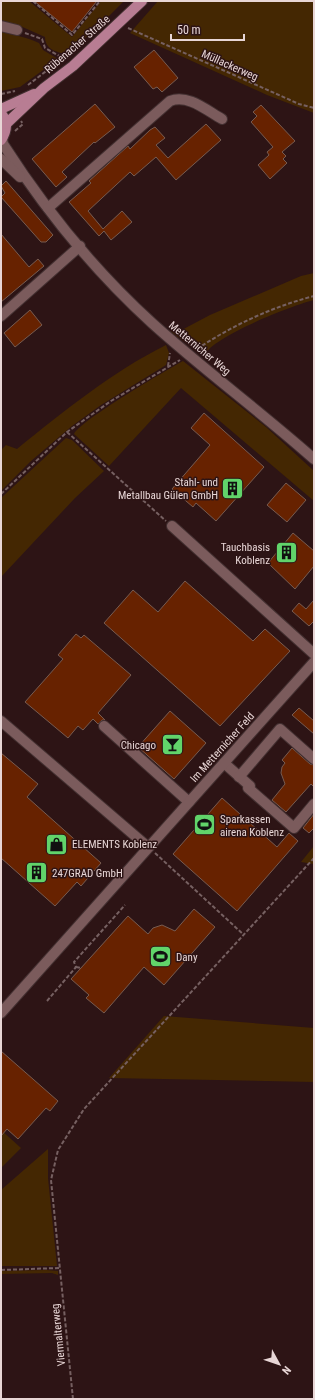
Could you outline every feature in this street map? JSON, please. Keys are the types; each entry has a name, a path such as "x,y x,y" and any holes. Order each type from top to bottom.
{"main road":[{"name":"Rübenacher Straße","path":"6,124 44,88 73,66 142,1"},
{"name":"Rübenacher Straße","path":"1,109 44,88"},
{"path":"1,113 6,124 1,139"}],"street":[{"path":"1,26 17,30"},
{"path":"48,208 170,101 178,98 188,100 222,119"},
{"name":"Metternicher Weg","path":"1,139 30,186 118,291 188,355 273,423 314,459"},
{"name":"Metternicher Weg","path":"1,159 30,186"},
{"path":"1,316 80,246"},
{"path":"172,526 314,654"},
{"name":"Im Metternicher Feld","path":"1,1013 314,662"},
{"path":"1,721 148,847"},
{"path":"104,726 189,802"},
{"path":"239,777 280,729 314,759"},
{"path":"224,763 250,786 248,788 294,828 314,804"}],"path":[{"path":"33,1 72,35 100,1"},
{"name":"Müllackerweg","path":"121,22 132,31 292,100 314,108"},
{"path":"17,30 42,39 45,48 64,58"},
{"path":"22,89 79,47"},
{"path":"1,94 17,91"},
{"path":"1,494 67,432 111,401 188,355 224,331 261,314 314,296"},
{"path":"167,367 170,351 176,344"},
{"path":"67,432 172,526"},
{"path":"148,847 244,935"},
{"name":"Viermalterweg","path":"73,1399 51,1180 58,1150 84,1109 314,858"},
{"path":"76,967 74,962 125,905"},
{"path":"76,967 82,968"},
{"path":"47,1001 76,967"},
{"path":"1,1270 59,1268"}],"shaded area":[{"path":"1,1 29,1 72,37 101,1 124,1 97,28 66,54 55,51 49,47 45,41 45,37 18,25 1,20"},
{"path":"158,1 314,1 314,113 267,95 130,33"},
{"path":"1,32 39,43 43,50 58,59 20,87 1,91"},
{"path":"314,273 314,300 289,308 236,331 210,348 204,356 170,331 176,333 210,315 301,276"},
{"path":"166,345 169,353 166,365 101,405 72,426 31,461 1,491 1,450 6,445 17,449 89,393 127,367"},
{"path":"183,361 266,427 314,471 314,501 181,388 109,466 74,434 91,418 107,407"},
{"path":"66,438 72,440 104,471 75,498 1,577 1,498"},
{"path":"314,846 314,864 301,862"},
{"path":"164,1016 314,1028 314,1082 109,1078"},
{"path":"1,1130 21,1148 1,1168"},
{"path":"48,1149 48,1178 57,1266 1,1266 1,1190"},
{"path":"1,1271 58,1271 58,1275 52,1273 1,1274"}],"building":[{"path":"34,1 97,1 72,32"},
{"path":"154,50 178,78 162,92 157,87 153,89 134,67"},
{"path":"95,104 115,127 95,143 94,142 62,172 67,177 56,187 32,159"},
{"path":"261,105 295,141 282,152 286,156 283,159 287,163 270,179 258,165 269,155 267,152 273,147 251,122 257,116 253,112"},
{"path":"206,124 221,140 176,180 156,157 134,176 130,172 88,211 103,229 122,211 132,222 111,240 104,231 99,236 69,202 91,183 89,181 128,146 130,149 155,127 165,138 156,145 168,158"},
{"path":"6,181 53,235 46,242 41,242 1,197 5,193 1,186"},
{"path":"1,234 29,267 38,259 44,266 1,302"},
{"path":"30,310 42,325 15,347 4,333"},
{"path":"204,413 264,467 216,521 196,503 193,507 172,489 210,445 191,428"},
{"path":"286,483 306,500 287,522 267,505"},
{"path":"293,533 314,551 314,566 295,589 268,563"},
{"path":"185,581 253,641 265,629 290,651 220,726 104,623 133,590 158,612"},
{"path":"314,600 314,621 309,626 292,611 299,603 306,609"},
{"path":"76,634 81,638 84,635 131,675 98,713 105,720 102,720 98,724 93,719 83,730 78,726 68,738 25,702 63,659 58,655"},
{"path":"299,708 314,721 314,734 292,715"},
{"name":"Chicago","path":"170,711 206,743 174,779 138,747"},
{"path":"292,748 310,764 314,765 314,787 311,784 286,812 272,800 285,784 281,773 282,767 285,763 282,760"},
{"path":"1,753 38,784 27,797 101,863 81,886 77,882 55,906 1,858"},
{"path":"222,798 277,847 289,833 298,841 237,911 173,854"},
{"path":"314,814 314,828 309,833 303,828"},
{"path":"194,909 215,927 164,985 144,967 104,1013 86,998 89,995 71,979 128,916 148,934 153,928 162,925 175,931"},
{"path":"1,1051 58,1101 50,1111 46,1108 18,1139 7,1129 1,1136"}],"place":[{"name":"Stahl- und Metallbau Gülen GmbH","path":"233,488"},
{"name":"Tauchbasis Koblenz","path":"286,553"},
{"name":"Chicago","path":"172,745"},
{"name":"Sparkassen airena Koblenz","path":"205,825"},
{"name":"ELEMENTS Koblenz","path":"57,844"},
{"name":"247GRAD GmbH","path":"36,873"},
{"name":"Dany","path":"160,957"}]}
